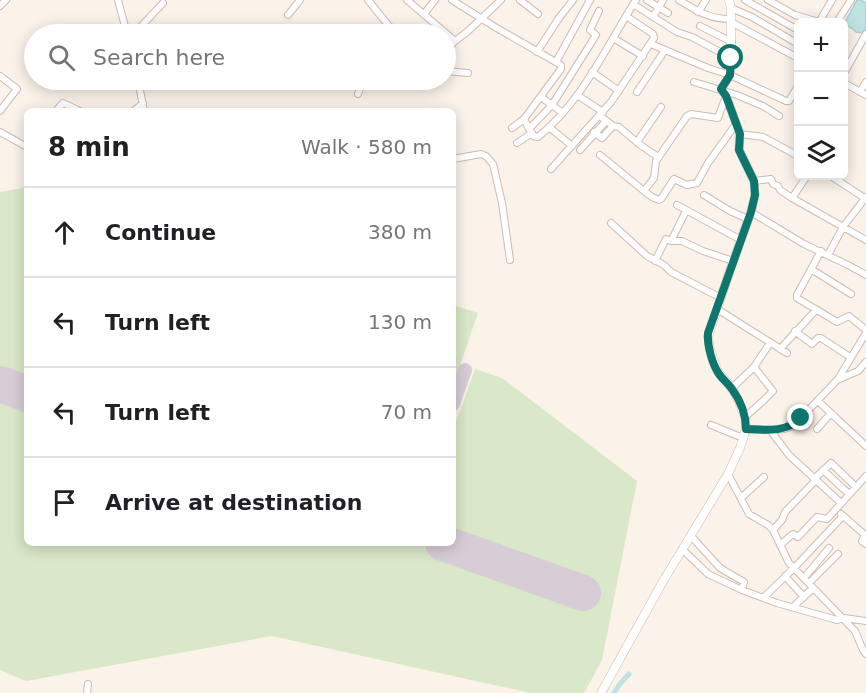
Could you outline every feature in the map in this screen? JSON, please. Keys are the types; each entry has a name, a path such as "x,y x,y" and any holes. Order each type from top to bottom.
{"street":[{"path":"0,6 6,0"},
{"path":"118,0 124,24"},
{"path":"288,15 300,0"},
{"path":"368,0 387,24"},
{"path":"407,0 435,24"},
{"path":"424,14 435,0"},
{"path":"452,0 562,67 524,119 512,128"},
{"path":"456,40 501,0"},
{"path":"520,0 538,14"},
{"path":"537,51 573,0"},
{"path":"556,62 590,0"},
{"path":"647,0 668,13"},
{"path":"652,17 663,0"},
{"path":"698,12 706,0"},
{"path":"745,0 794,28"},
{"path":"769,0 795,15 805,18"},
{"path":"821,18 832,0"},
{"path":"840,18 851,0"},
{"path":"677,1 698,12 731,21 794,56"},
{"path":"524,119 534,137 538,137 563,113 592,72 635,2 652,17 677,32 692,37 731,58"},
{"path":"143,24 163,3"},
{"path":"645,191 654,177 658,157 687,116 691,114 718,118 730,75 732,42 730,4"},
{"path":"730,4 794,42"},
{"path":"590,30 599,11"},
{"path":"551,169 601,114 654,38 653,34 626,16"},
{"path":"517,143 552,105 595,37 595,33 578,23"},
{"path":"700,26 732,42"},
{"path":"844,72 866,34"},
{"path":"613,38 643,56"},
{"path":"651,44 730,75 786,101 789,101 794,93"},
{"path":"637,92 665,50"},
{"path":"456,72 468,73"},
{"path":"592,72 619,91"},
{"path":"0,76 17,89 0,111"},
{"path":"694,82 747,99 779,116"},
{"path":"848,86 863,93 866,82"},
{"path":"140,90 144,108"},
{"path":"358,94 359,90"},
{"path":"600,693 682,549 728,474 746,428 745,417 732,388 718,372 708,337 755,195 754,181 739,150 740,134 724,92"},
{"path":"577,95 601,114 606,121 619,127 658,157"},
{"path":"541,97 563,113"},
{"path":"59,108 63,103 74,108"},
{"path":"138,108 143,104"},
{"path":"637,142 661,107"},
{"path":"580,150 606,121"},
{"path":"600,156 659,200 674,179 687,185 697,183 708,163 736,124"},
{"path":"589,128 602,138 613,126"},
{"path":"549,127 572,146"},
{"path":"0,132 24,145"},
{"path":"740,134 763,137 794,154"},
{"path":"456,158 481,154 493,164 502,203 510,260"},
{"path":"754,181 771,179 773,184 792,198 866,240"},
{"path":"792,198 804,180"},
{"path":"829,255 843,227 865,198 839,180"},
{"path":"704,195 730,210 750,215 866,275"},
{"path":"677,205 741,240"},
{"path":"671,242 686,211"},
{"path":"611,223 647,256 664,265 671,272 721,298"},
{"path":"656,261 666,239 671,242 682,241 733,261"},
{"path":"746,428 770,430 791,427 798,422 837,380 866,332 849,316 837,322 796,296 821,251"},
{"path":"812,269 852,294"},
{"path":"717,309 787,353"},
{"path":"780,349 816,310"},
{"path":"795,331 812,344 821,338 850,357"},
{"path":"732,388 754,368 770,343"},
{"path":"837,380 858,371 866,362"},
{"path":"745,417 773,391 754,368"},
{"path":"818,401 866,446"},
{"path":"818,429 831,413"},
{"path":"711,425 743,438"},
{"path":"770,430 789,455 842,503"},
{"path":"772,530 780,522 785,512 831,463 856,487"},
{"path":"823,470 849,494"},
{"path":"728,474 751,516 764,522 772,530 787,560 855,631 862,650 866,654"},
{"path":"741,498 764,477"},
{"path":"780,545 793,534 798,537 817,517 827,519 865,477"},
{"path":"836,509 865,535 862,541 866,544"},
{"path":"763,598 843,516"},
{"path":"691,536 720,568 744,582 742,590"},
{"path":"804,578 829,548"},
{"path":"682,549 708,574 742,590 837,620 844,618 866,621"},
{"path":"793,607 804,597 811,585 838,554"},
{"path":"785,576 804,597"},
{"path":"87,693 88,684"}],"green space":[{"path":"24,188 24,380 0,372 0,192"},
{"path":"456,306 478,313 456,376"},
{"path":"475,369 502,378 637,481 602,660 584,693 531,693 272,636 26,681 0,670 0,396 24,404 24,546 426,546 581,600 588,579 456,533 456,422"}],"water":[{"path":"857,0 866,3 866,27 862,33 848,26 847,18"}],"waterway":[{"path":"614,693 629,674"}],"taxiway":[{"path":"456,396 465,370"}],"runway":[{"path":"0,384 24,393"},
{"path":"451,546 583,593"}],"route":[{"path":"731,58 730,75 721,89 726,96 740,134 739,150 754,181 755,195 708,333 710,349 720,376 732,388 739,402 745,417 746,429 785,429 801,418"}]}
